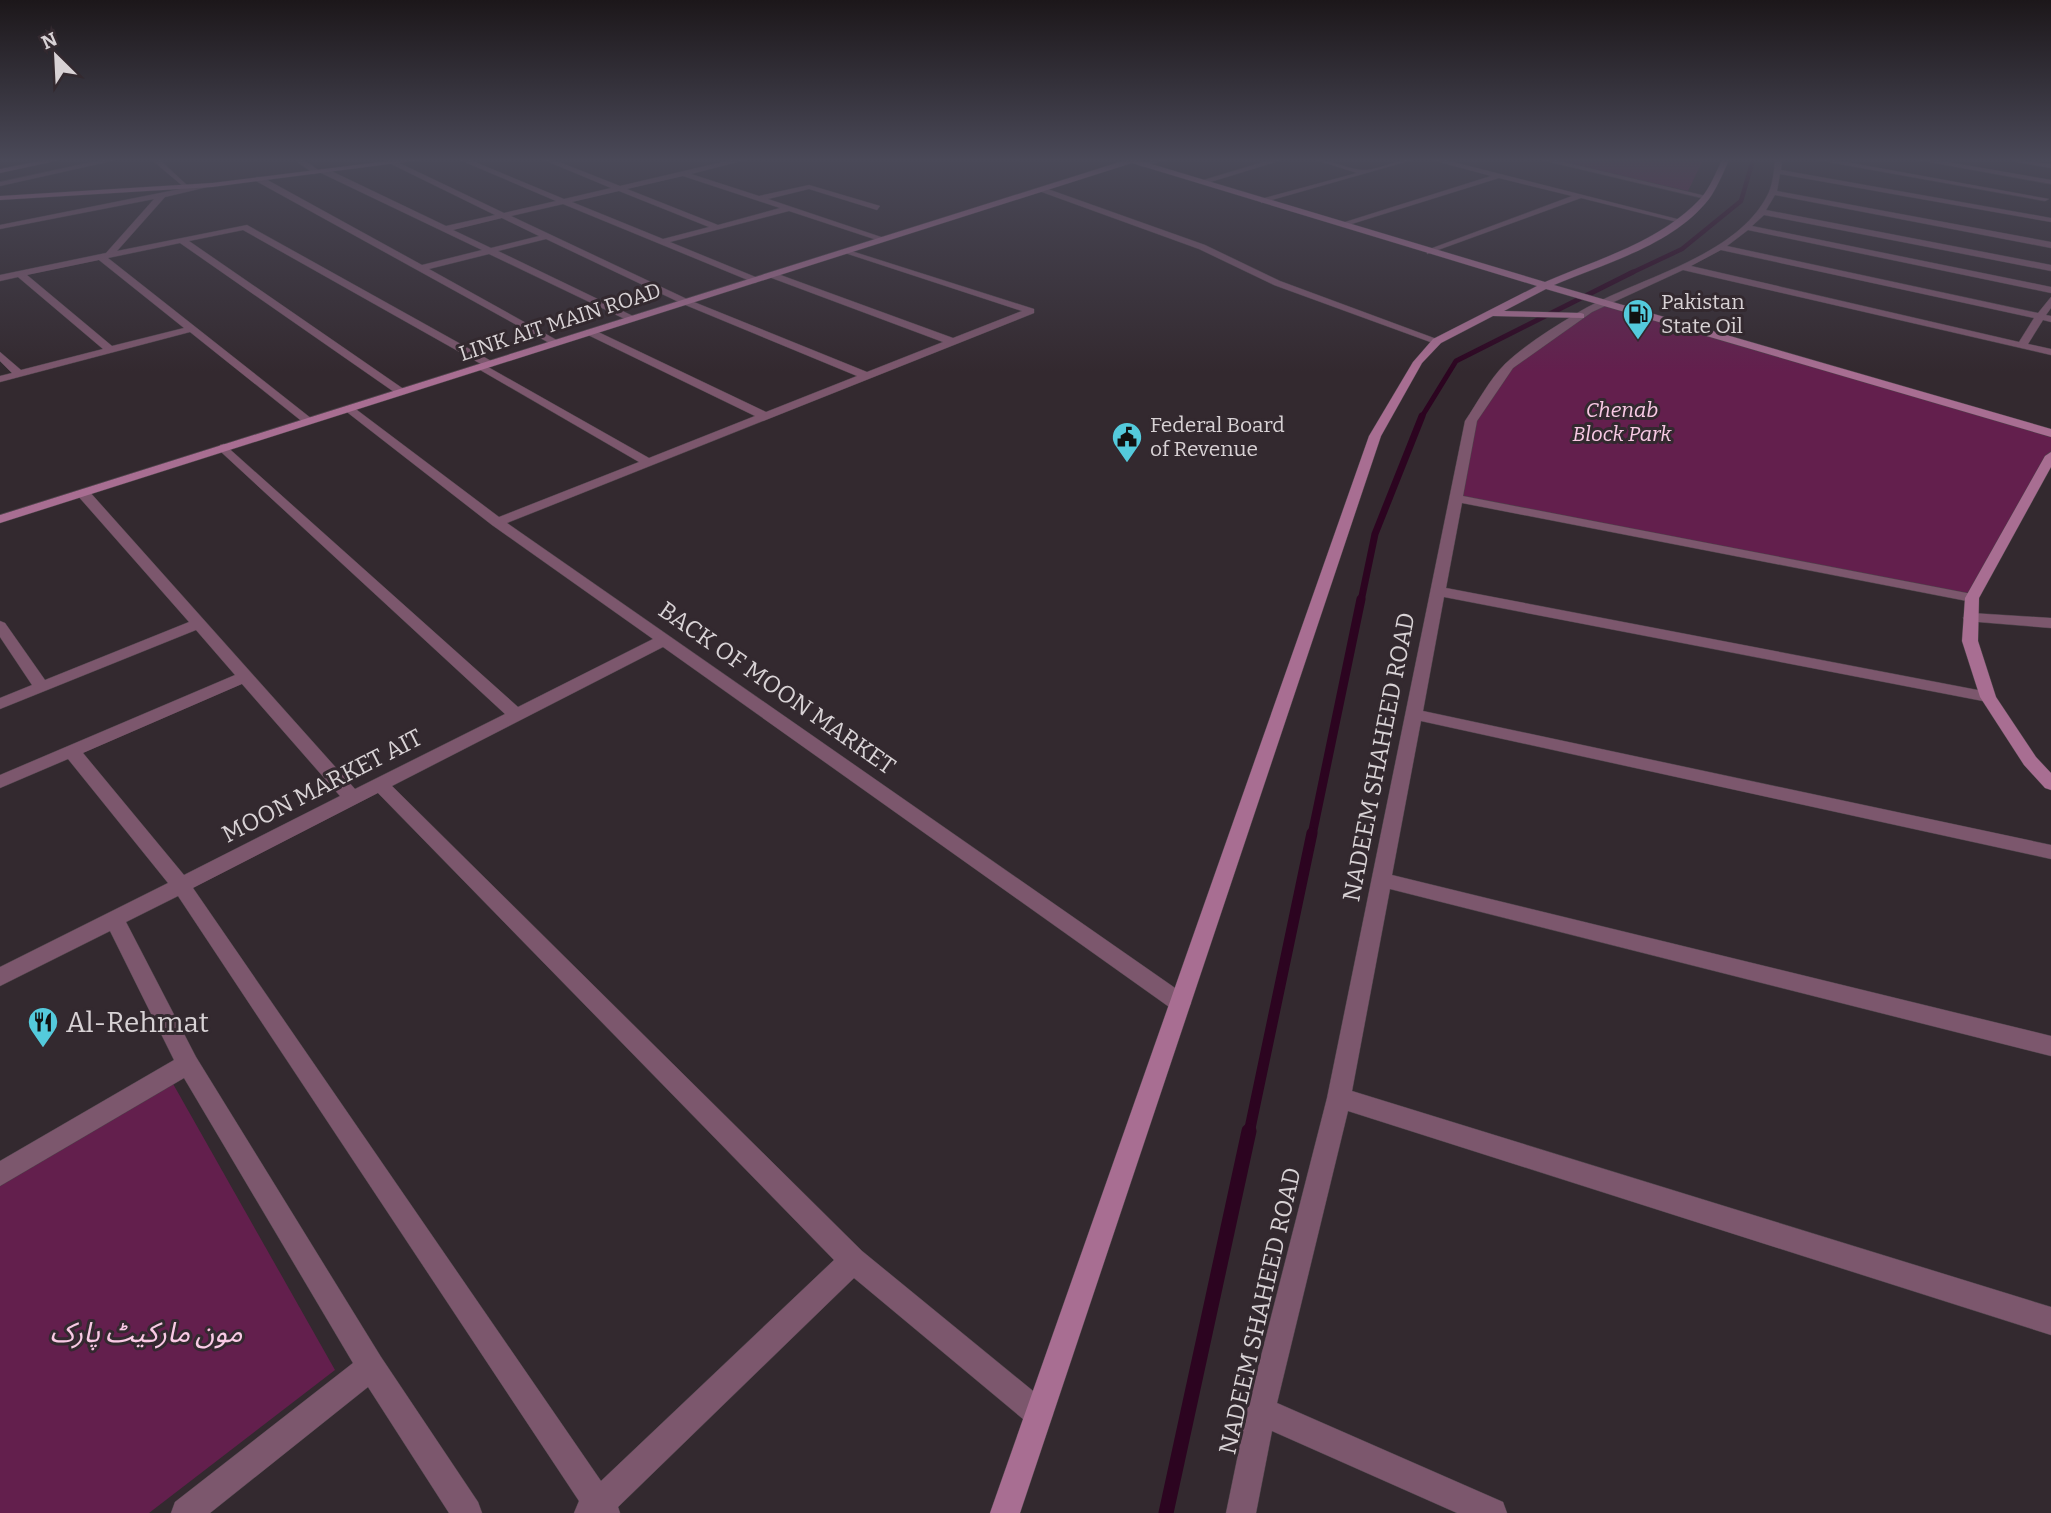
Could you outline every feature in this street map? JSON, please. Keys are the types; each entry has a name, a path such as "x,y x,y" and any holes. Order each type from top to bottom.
{"street":[{"path":"105,256 129,231"},
{"path":"0,278 227,231"},
{"path":"250,231 649,462"},
{"path":"354,231 557,343"},
{"path":"448,231 632,319"},
{"path":"536,231 686,302 867,376"},
{"path":"635,231 755,280"},
{"path":"662,242 708,231"},
{"path":"857,231 884,239"},
{"name":"LINK AIT MAIN ROAD","path":"0,519 911,231"},
{"path":"1157,231 1202,247 1277,283 1437,341"},
{"path":"1363,231 1555,291 1587,310 2051,433"},
{"path":"1430,252 1488,231"},
{"path":"1005,1513 1375,436 1418,362 1437,341 1542,287 1667,231"},
{"name":"NADEEM SHAHEED ROAD","path":"1241,1513 1261,1411 1339,1098 1412,714 1472,421 1511,363 1587,310 1683,267 1744,231"},
{"path":"1761,231 2051,290"},
{"path":"1858,231 2051,268"},
{"path":"1978,231 2051,244"},
{"path":"422,268 547,236"},
{"path":"181,240 401,392"},
{"path":"1720,247 2051,319"},
{"path":"497,522 1031,312 848,251"},
{"path":"105,256 191,329 308,421"},
{"path":"1683,267 2051,352"},
{"path":"20,274 110,350"},
{"path":"772,275 953,342"},
{"path":"2022,345 2038,316 2051,300"},
{"path":"1488,313 1587,310"},
{"path":"0,379 191,329"},
{"path":"590,332 765,416"},
{"path":"0,355 19,374"},
{"name":"BACK OF MOON MARKET","path":"349,409 497,522 1180,1003"},
{"path":"224,448 517,715"},
{"path":"2051,456 1972,598 1970,641 1989,697 2030,761 2051,785"},
{"path":"83,493 352,798"},
{"path":"1455,498 1972,598"},
{"path":"1438,591 1989,697"},
{"path":"1971,618 2051,623"},
{"path":"0,704 198,624"},
{"path":"0,626 42,687"},
{"name":"MOON MARKET AIT","path":"0,977 666,639"},
{"path":"0,782 245,677"},
{"path":"1412,714 2051,852"},
{"path":"71,751 181,885 598,1510 853,1260"},
{"path":"380,784 853,1260 1039,1414"},
{"path":"1382,880 2051,1046"},
{"path":"114,919 188,1064 371,1367 467,1513"},
{"path":"0,1174 188,1064"},
{"path":"1339,1098 2051,1321"},
{"path":"186,1513 371,1367"},
{"path":"1261,1411 1492,1513"}],"green space":[{"name":"Chenab Block Park","path":"1599,304 2051,433 2051,456 1972,598 1455,498 1471,421 1511,363"},
{"name":"مون مارکیٹ پارک","path":"172,1082 335,1370 149,1513 0,1513 0,1183"}],"waterway":[{"path":"1629,274 1682,249 1705,231"},
{"path":"1629,274 1633,272"},
{"path":"1422,417 1456,361 1629,274"},
{"path":"1361,601 1375,534 1422,417"},
{"path":"1312,835 1361,599"},
{"path":"1249,1133 1312,833"},
{"path":"1166,1513 1249,1131"}],"place":[{"name":"Pakistan State Oil","path":"1638,341"},
{"name":"Federal Board of Revenue","path":"1127,464"},
{"name":"Al-Rehmat","path":"43,1049"}]}
